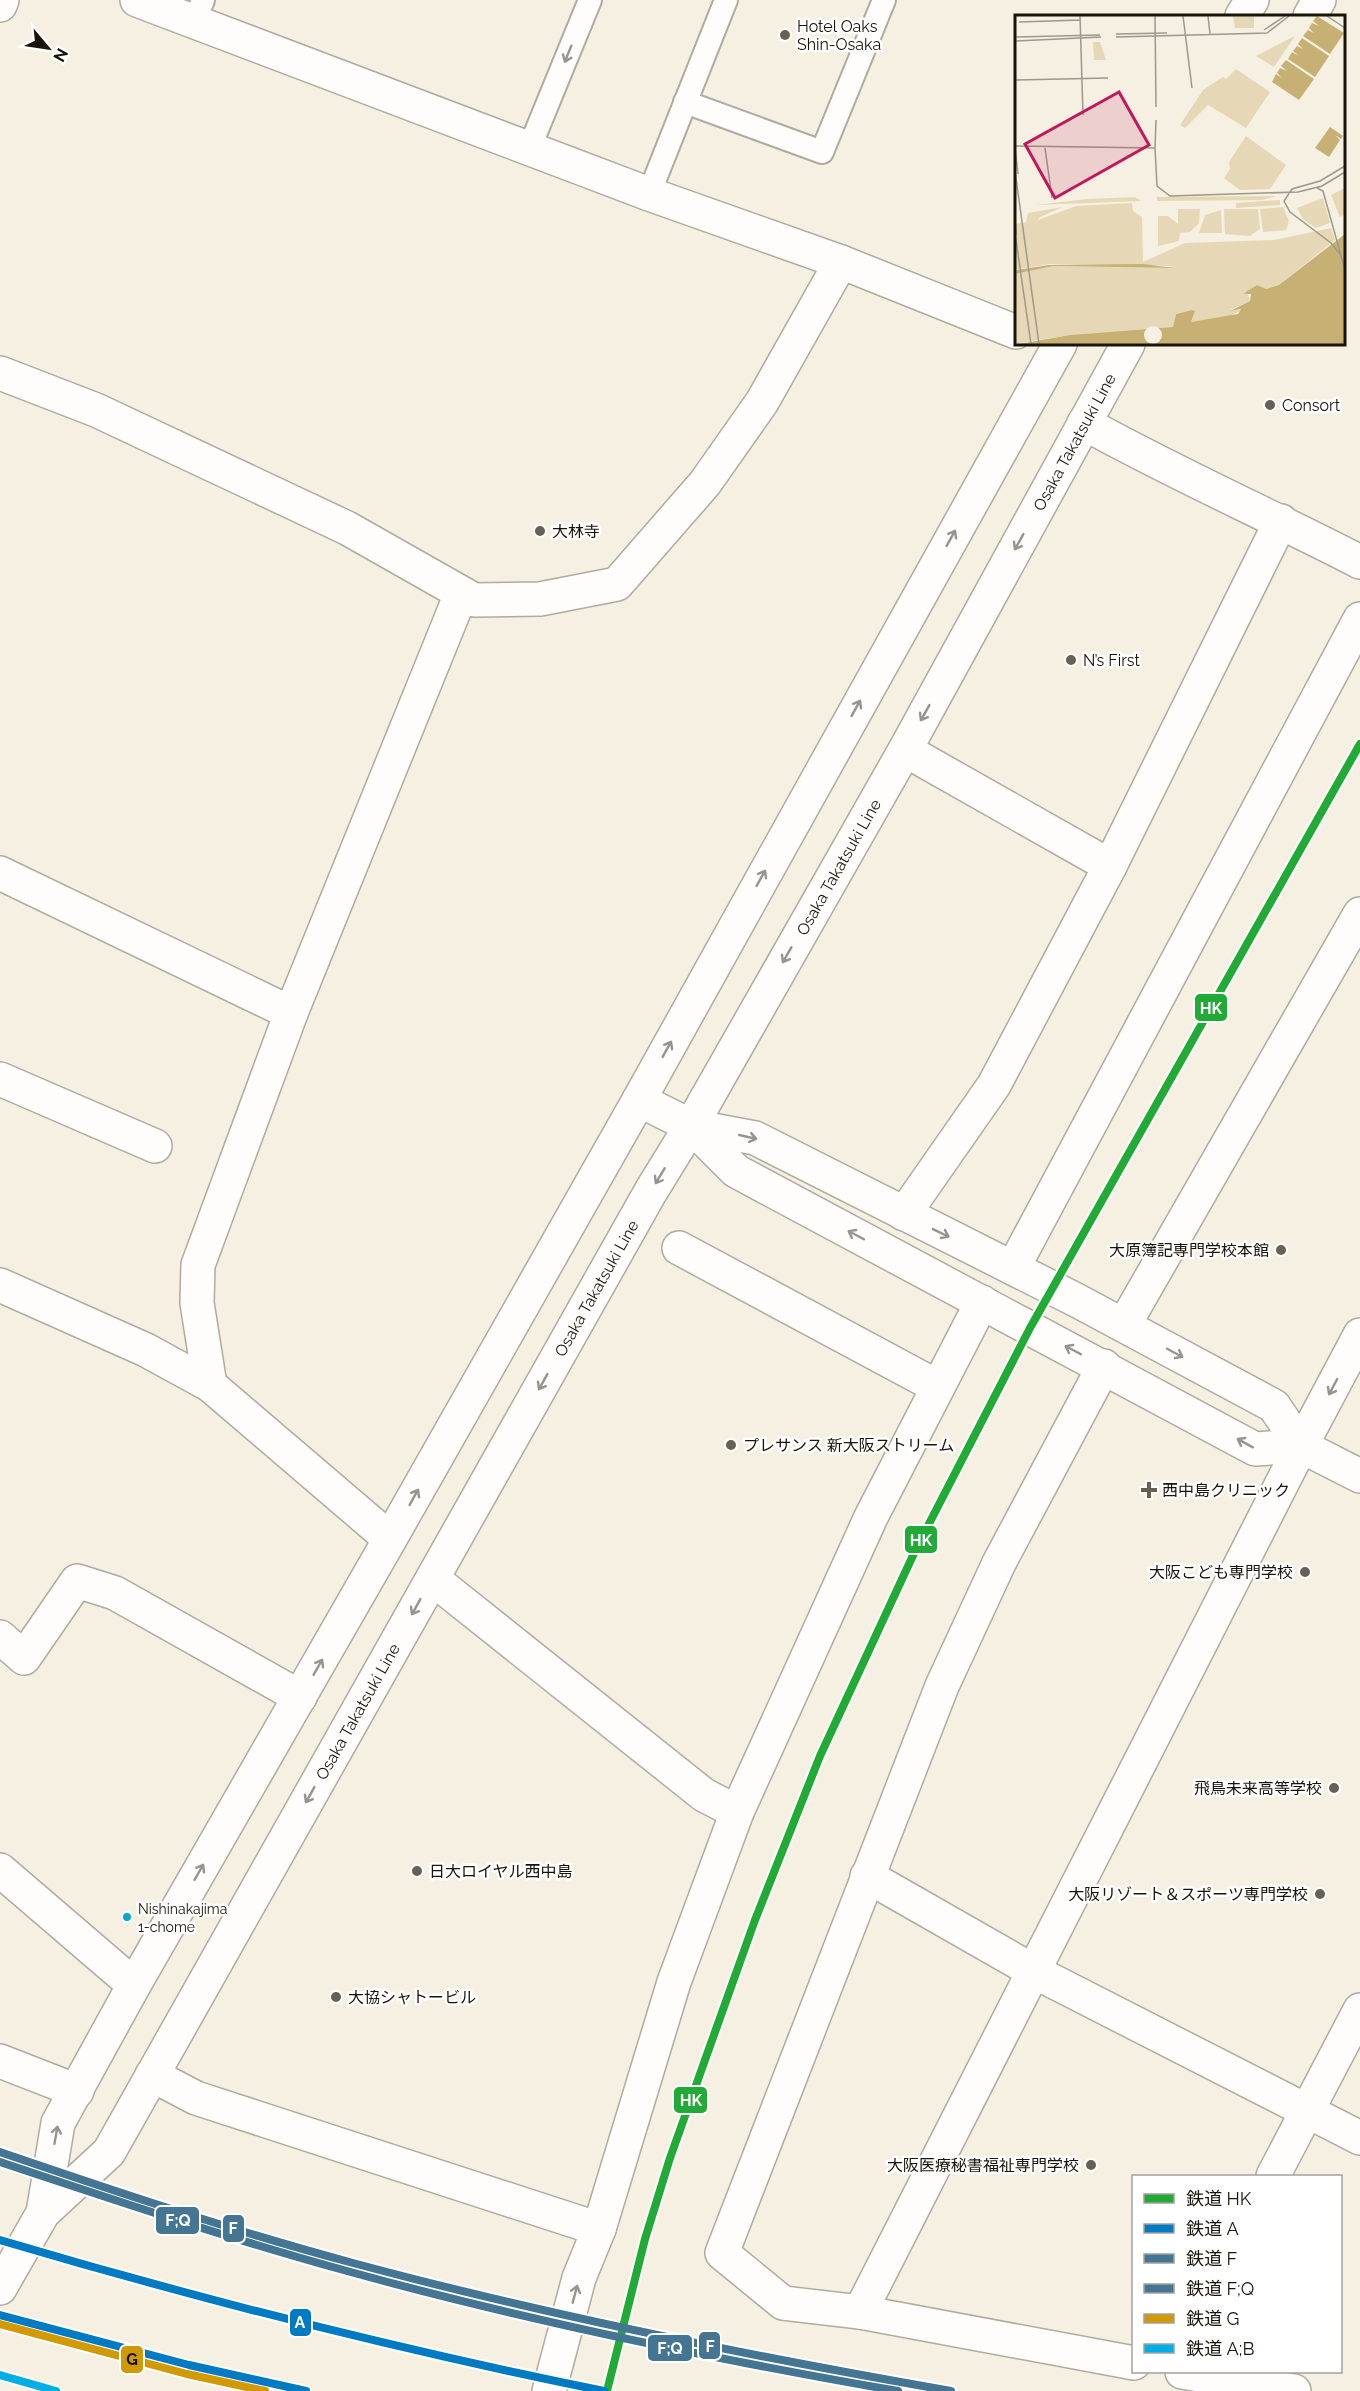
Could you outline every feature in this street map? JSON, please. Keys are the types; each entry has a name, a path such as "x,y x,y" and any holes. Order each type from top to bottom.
{"street":[{"path":"0,5 2,0"},
{"path":"137,0 198,11 529,149 841,262 1015,331"},
{"path":"1243,15 1252,0"},
{"path":"1311,15 1319,0"},
{"path":"0,373 96,410 347,528 474,600 540,599 618,584 705,483 762,402 841,262"},
{"name":"Osaka Takatsuki Line","path":"43,2213 58,2124 134,1985 639,1100 1055,345"},
{"name":"Osaka Takatsuki Line","path":"0,2288 43,2213 109,2152 651,1191 691,1126 905,750 1127,345"},
{"path":"1084,423 1131,450 1281,521 1360,562"},
{"path":"904,1214 994,1084 1110,866 1281,521"},
{"path":"210,1385 197,1303 198,1265 291,1013 461,594"},
{"path":"1013,1268 1360,619"},
{"path":"905,750 1110,866"},
{"path":"0,873 291,1013"},
{"path":"1124,1325 1360,914"},
{"path":"0,1079 155,1146"},
{"path":"639,1100 691,1126 755,1137 1124,1325 1274,1406 1301,1446 1360,1476"},
{"path":"691,1126 736,1172 1256,1449 1301,1446"},
{"path":"679,1248 938,1387"},
{"path":"0,1285 146,1350 210,1385 390,1539"},
{"path":"549,2391 579,2278 599,2229 674,1982 737,1812 871,1517 982,1302"},
{"path":"860,2312 1301,1446 1360,1335"},
{"path":"1104,1366 999,1563 942,1686 722,2253 783,2303 860,2312 1132,2362"},
{"path":"432,1579 704,1795 737,1812"},
{"path":"0,1637 24,1658 77,1581 115,1593 300,1697"},
{"path":"0,1870 134,1985"},
{"path":"867,1876 1035,1972 1360,2138"},
{"path":"1274,2175 1360,2010"},
{"path":"0,2061 77,2091"},
{"path":"152,2075 196,2098 599,2229"},
{"path":"1188,2373 1294,2391"}],"lane":[{"path":"529,149 590,0"},
{"path":"649,194 726,0"},
{"path":"685,102 822,152 884,0"}],"rail line":[{"name":"HK","path":"607,2391 645,2239 670,2158 755,1920 820,1756 916,1549 1030,1328 1360,744"},
{"name":"F","path":"0,2152 308,2251 427,2282 650,2334 951,2391"},
{"name":"F;Q","path":"0,2162 260,2246 415,2289 621,2338 898,2391"},
{"name":"A","path":"0,2240 150,2283 300,2322 604,2391"},
{"name":"A","path":"0,2315 189,2365 306,2391"},
{"name":"G","path":"0,2324 187,2374 265,2391"},
{"name":"A;B","path":"0,2375 56,2391"}],"place":[{"name":"Hotel Oaks Shin-Osaka","path":"785,35"},
{"name":"Consort","path":"1270,405"},
{"name":"大林寺","path":"540,531"},
{"name":"N’s First","path":"1071,660"},
{"name":"大原簿記専門学校本館","path":"1281,1250"},
{"name":"プレサンス 新大阪ストリーム","path":"731,1445"},
{"name":"西中島クリニック","path":"1149,1490"},
{"name":"大阪こども専門学校","path":"1305,1572"},
{"name":"飛鳥未来高等学校","path":"1334,1788"},
{"name":"日大ロイヤル西中島","path":"417,1871"},
{"name":"大阪リゾート＆スポーツ専門学校","path":"1320,1894"},
{"name":"Nishinakajima 1-chome","path":"127,1917"},
{"name":"大協シャトービル","path":"336,1997"},
{"name":"大阪医療秘書福祉専門学校","path":"1091,2165"}]}
